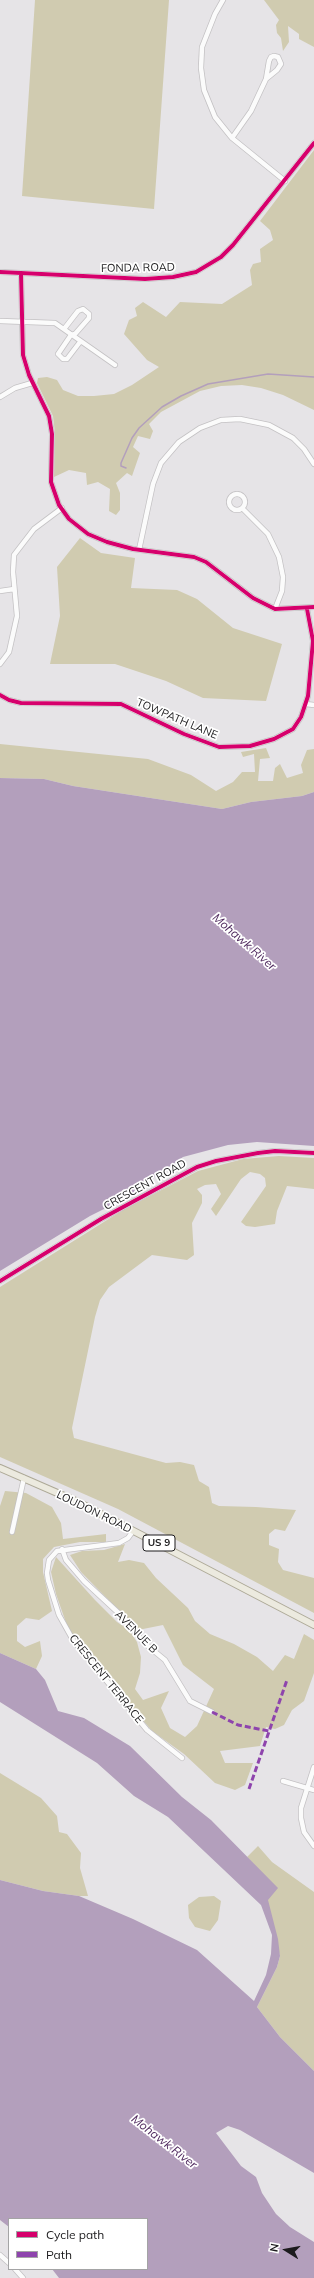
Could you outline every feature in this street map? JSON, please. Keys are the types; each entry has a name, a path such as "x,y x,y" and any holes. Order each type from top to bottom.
{"main road":[{"name":"LOUDON ROAD","path":"0,1468 78,1502 314,1625"}],"street":[{"path":"223,0 205,36 202,46 201,68 209,102 215,117 232,138 285,181"},
{"path":"232,138 251,111 266,79 271,57 278,57 281,64 277,70 266,79"},
{"name":"FONDA ROAD","path":"0,272 145,279 174,277 196,272 221,257 234,245 314,143"},
{"path":"21,274 23,355 32,382 49,416 52,434 51,482 55,496 76,526 88,534 107,542 139,550 194,557 206,562 253,598 275,609 307,609 314,607"},
{"path":"64,328 78,311 83,309 89,314 88,318 75,334 71,335 58,354 63,359 67,359 80,342"},
{"path":"0,321 55,323 64,328 80,342 115,365"},
{"path":"0,397 15,388 32,382"},
{"path":"139,550 152,489 161,463 179,442 200,428 221,420 240,419 259,422 292,438 304,449 314,464"},
{"path":"0,664 9,652 17,616 13,561 18,548 34,530 62,508"},
{"path":"243,509 268,534 279,557 283,578 282,591 275,609"},
{"path":"0,591 14,589"},
{"name":"TOWPATH LANE","path":"0,695 9,700 21,702 121,704 206,743 229,748 250,746 274,739 287,733 301,717 312,687 313,641 307,609"},
{"path":"306,704 314,705"},
{"name":"CRESCENT ROAD","path":"0,1281 101,1219 197,1167 216,1161 274,1151 314,1153"},
{"path":"12,1532 24,1478"},
{"path":"62,1549 119,1543 128,1538 133,1531"},
{"name":"AVENUE B","path":"62,1549 66,1560 84,1581 125,1620 143,1642 165,1660 190,1701 212,1712"},
{"name":"CRESCENT TERRACE","path":"62,1549 54,1554 49,1560 47,1573 55,1603 67,1630 88,1660 147,1730 182,1758"},
{"path":"314,1767 300,1818 304,1832 314,1846"},
{"path":"283,1781 314,1790"},
{"path":"0,2255 8,2262"},
{"path":"15,2270 23,2278"}],"shaded area":[{"path":"35,0 169,0 154,209 22,196"},
{"path":"264,0 314,0 314,47 299,39 299,34 288,26 289,42 283,51 281,38 277,33 276,25 279,20"},
{"path":"314,150 314,410 283,395 261,388 242,385 221,386 200,391 161,412 149,424 153,431 150,439 138,436 133,447 140,453 132,476 127,473 116,483 120,493 120,510 116,515 109,511 110,489 98,482 87,485 86,473 69,470 54,477 55,433 53,416 37,383 38,378 47,377 57,380 63,390 78,396 94,396 114,394 132,385 159,367 147,360 124,334 129,320 137,316 135,308 143,302 166,317 180,302 222,304 252,285 250,270 253,264 261,262 260,249 273,240 270,230 260,221"},
{"path":"80,538 101,553 135,558 131,588 177,590 197,599 233,628 282,644 266,701 203,698 166,681 115,664 50,664 60,616 57,567"},
{"path":"0,744 148,759 191,775 216,791 233,782 242,772 255,772 254,754 243,757 241,752 266,748 270,758 260,759 258,781 273,781 275,768 280,764 287,778 303,773 301,765 307,750 314,749 314,792 302,796 251,802 222,809 73,786 44,779 0,778"},
{"path":"279,1156 314,1158 314,1189 287,1186 277,1211 275,1224 255,1227 246,1226 241,1222 266,1186 265,1178 260,1174 250,1172 241,1179 216,1216 211,1209 221,1194 216,1184 205,1185 197,1189 202,1195 202,1203 192,1223 194,1255 187,1260 152,1255 109,1287 100,1300 95,1317 72,1428 74,1438 166,1463 180,1462 194,1465 199,1481 209,1487 212,1503 219,1506 296,1510 285,1531 275,1529 269,1534 269,1545 279,1549 278,1562 283,1570 314,1578 314,1613 118,1509 0,1457 0,1287 123,1210 198,1171 243,1159"},
{"path":"5,1491 26,1493 52,1507 61,1523 63,1539 106,1534 106,1542 80,1542 54,1547 43,1559 43,1572 52,1611 39,1620 26,1618 17,1626 17,1641 25,1647 40,1641 42,1656 36,1669 0,1653 0,1506"},
{"path":"125,1544 118,1562 129,1560 144,1563 156,1578 188,1608 195,1621 210,1634 234,1644 257,1657 273,1671 285,1655 294,1659 304,1634 314,1640 314,1673 304,1701 292,1710 284,1725 275,1729 266,1727 260,1746 220,1751 225,1763 253,1763 245,1785 235,1790 215,1783 184,1754 152,1731 89,1656 82,1643 70,1634 56,1594 51,1572 56,1557 117,1622 129,1630 137,1642 141,1657 140,1673 135,1689 143,1700 169,1691 161,1708 170,1728 185,1737 197,1726 214,1689 183,1665 163,1625 138,1630 81,1572 70,1555 82,1551 104,1550"},
{"path":"0,1773 41,1798 57,1816 59,1832 67,1834 81,1853 80,1868 88,1896 43,1891 0,1880"},
{"path":"258,1846 272,1862 314,1892 314,2071 280,2037 257,2007 277,1967 280,1956 257,1868 247,1857"},
{"path":"214,1896 221,1901 218,1920 210,1931 195,1927 189,1918 188,1905 199,1897"}],"water":[{"name":"Mohawk River","path":"0,778 44,779 73,786 222,809 251,802 302,796 314,792 314,1146 257,1142 228,1145 183,1157 124,1199 90,1216 0,1271"},
{"name":"Mohawk River","path":"0,1653 36,1669 45,1680 58,1711 84,1718 130,1746 182,1797 211,1820 278,1888 268,1900 278,1939 280,1956 277,1967 257,2007 280,2037 314,2071 314,2173 240,2130 228,2126 216,2133 241,2166 256,2177 262,2193 276,2214 290,2227 314,2242 314,2278 59,2278 53,2270 148,2270 148,2218 8,2218 8,2226 0,2220 0,1880 43,1891 79,1896 133,1919 197,1950 254,2001 266,1975 271,1954 272,1935 261,1905 168,1817 134,1796 97,1763 0,1702"}],"waterway":[{"path":"126,468 121,466 121,463 132,438 139,428 162,407 181,396 208,384 268,374 314,377"}],"marked path":[{"path":"249,1789 287,1680"},
{"path":"212,1712 238,1725 269,1731"}],"cycle path":[{"path":"0,272 145,279 173,277 196,272 221,257 233,245 314,143"},
{"path":"21,274 23,355 29,375 49,416 52,434 51,482 59,505 69,519 88,534 107,542 133,549 194,557 206,562 253,598 275,609 314,607"},
{"path":"0,695 9,700 21,703 121,704 184,734 219,747 250,746 274,739 293,729 301,717 308,696 313,641 307,609"},
{"path":"0,1281 101,1219 197,1167 216,1161 258,1153 275,1151 314,1153"}]}
